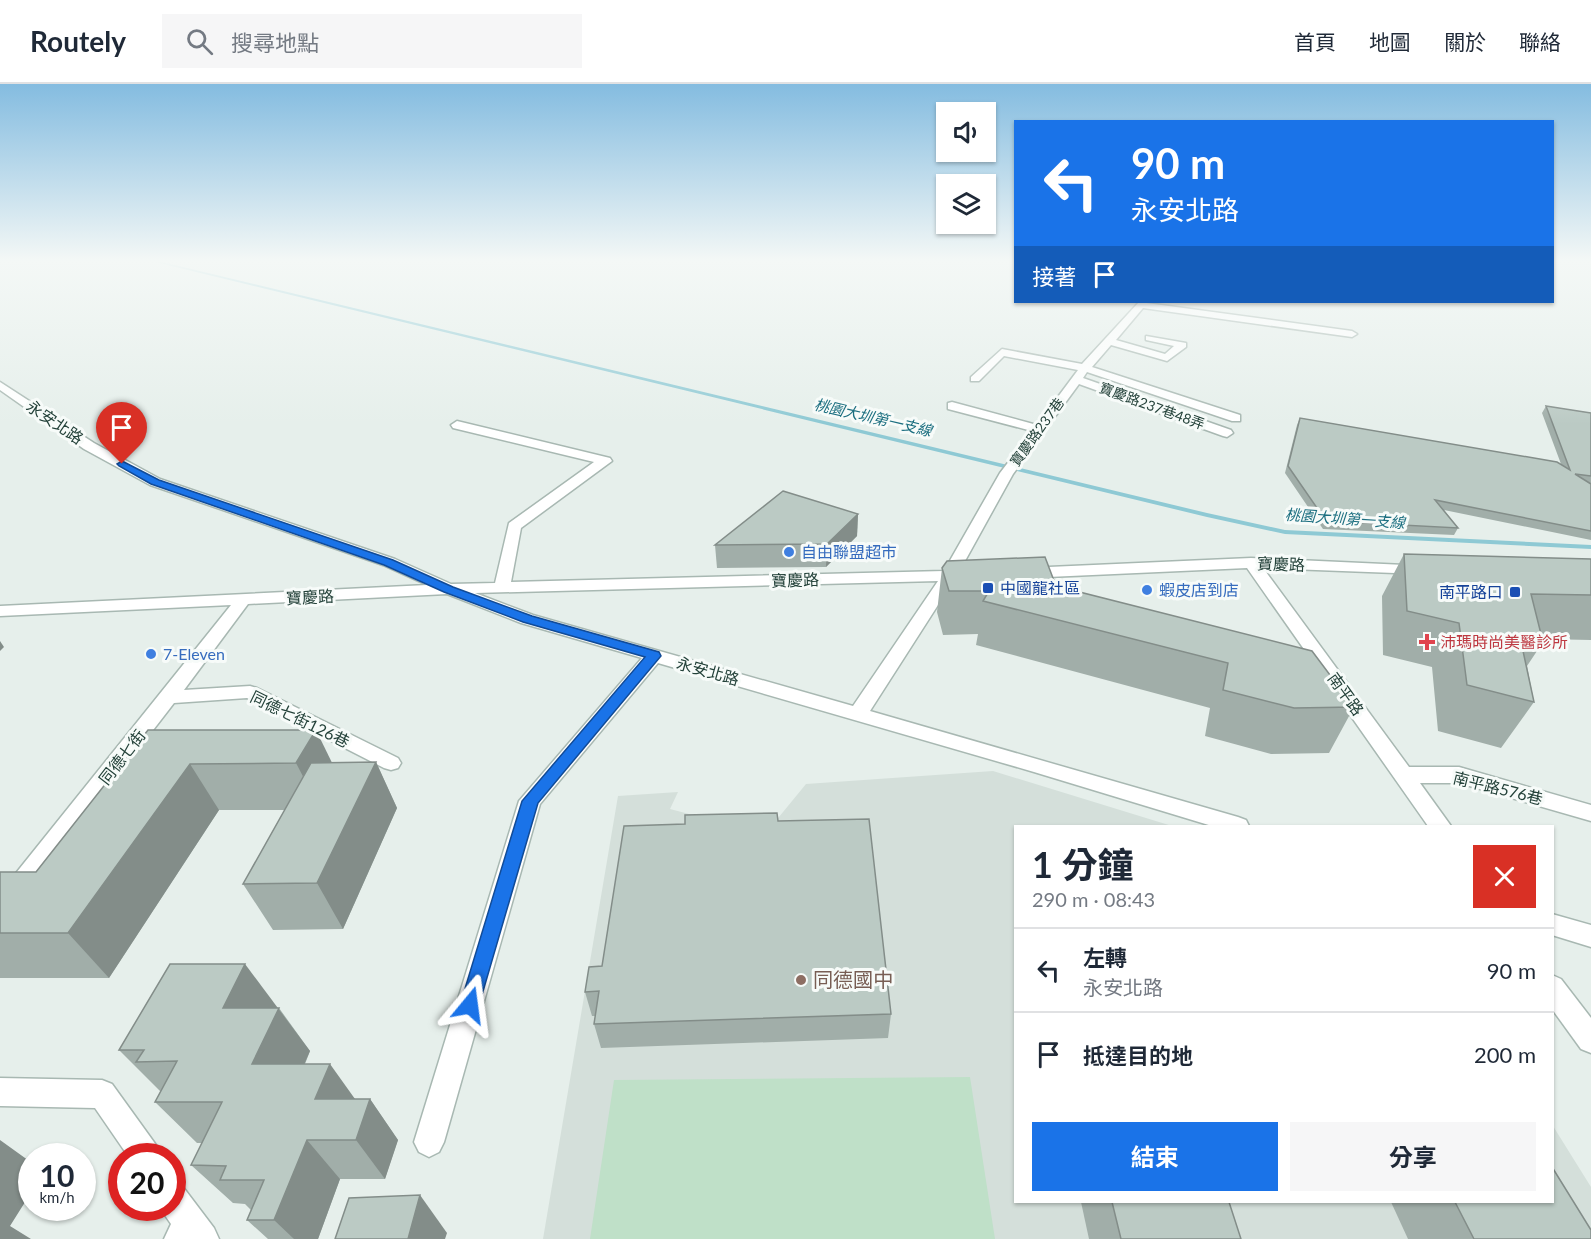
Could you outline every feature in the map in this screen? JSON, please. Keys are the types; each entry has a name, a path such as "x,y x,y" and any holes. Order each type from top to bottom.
{"street":[{"name":"寶慶路237巷","path":"858,714 949,576 1011,468 1084,368 1131,316"},
{"path":"1225,316 1352,334"},
{"path":"1109,341 1167,358 1182,345 1150,338"},
{"path":"975,379 1002,352 1084,368 1236,418"},
{"name":"寶慶路237巷48弄","path":"1076,379 1227,433"},
{"name":"永安北路","path":"0,385 89,446 155,482 389,562 449,589 527,619 1235,825"},
{"path":"952,406 1039,429"},
{"path":"457,425 605,460 514,526 502,588"},
{"name":"寶慶路","path":"1007,574 1251,563 1437,570"},
{"name":"南平路","path":"1251,563 1439,825"},
{"name":"寶慶路","path":"0,611 242,601 449,589 984,575"},
{"name":"同德七街","path":"0,911 242,601"},
{"path":"429,1142 530,801 654,656"},
{"name":"同德七街126巷","path":"168,697 250,692 391,764"},
{"name":"南平路576巷","path":"1404,775 1460,775 1591,813"},
{"path":"1554,925 1591,936"},
{"path":"1554,990 1591,1040"},
{"path":"0,1092 102,1094 136,1143"}],"shaded area":[{"name":"同德國中","path":"993,771 1169,825 1014,825 1014,1203 1554,1203 1554,1128 1591,1187 1591,1239 543,1239 618,796 678,792 670,809 765,834 806,784"}],"green space":[{"path":"970,1077 995,1239 590,1239 614,1080"}],"building":[{"path":"1546,406 1591,413 1591,476 1575,474 1591,484 1591,531 1435,500 1458,528 1326,521 1288,466 1300,418 1557,462 1570,470"},
{"path":"783,491 858,514 827,544 715,545"},
{"path":"1404,554 1591,559 1591,595 1531,594 1543,642 1520,637 1534,702 1467,685 1459,623 1407,611"},
{"path":"1045,557 1056,586 1312,651 1354,707 1294,708 1223,690 1228,663 983,601 989,591 949,591 942,568 947,561"},
{"path":"148,730 316,730 296,763 190,764 68,933 0,933 0,872 36,872"},
{"path":"376,762 317,883 243,884 311,763"},
{"path":"777,813 778,821 869,819 891,1014 594,1024 599,991 585,992 589,967 602,966 624,826 685,824 685,815"},
{"path":"170,964 245,964 223,1008 279,1008 252,1064 330,1064 315,1099 370,1099 356,1140 307,1140 274,1220 247,1220 264,1180 220,1180 226,1166 191,1165 222,1102 155,1102 177,1061 136,1062 144,1050 119,1050"},
{"path":"1554,1170 1591,1230 1591,1239 1474,1239 1456,1203 1554,1203"},
{"path":"420,1195 408,1239 335,1239 349,1198"},
{"path":"1112,1203 1229,1203 1241,1239 1121,1239"}],"waterway":[{"name":"桃園大圳第一支線","path":"381,316 1285,532 1591,547"}],"place":[{"name":"自由聯盟超市","path":"789,552"},
{"name":"中國龍社區","path":"988,588"},
{"name":"蝦皮店到店","path":"1147,590"},
{"name":"南平路口","path":"1515,592"},
{"name":"沛瑪時尚美醫診所","path":"1427,642"},
{"name":"7-Eleven","path":"151,654"},
{"name":"同德國中","path":"801,980"}],"route":[{"path":"122,464 155,482 389,562 449,589 527,619 654,656 530,801 470,1005"}]}
